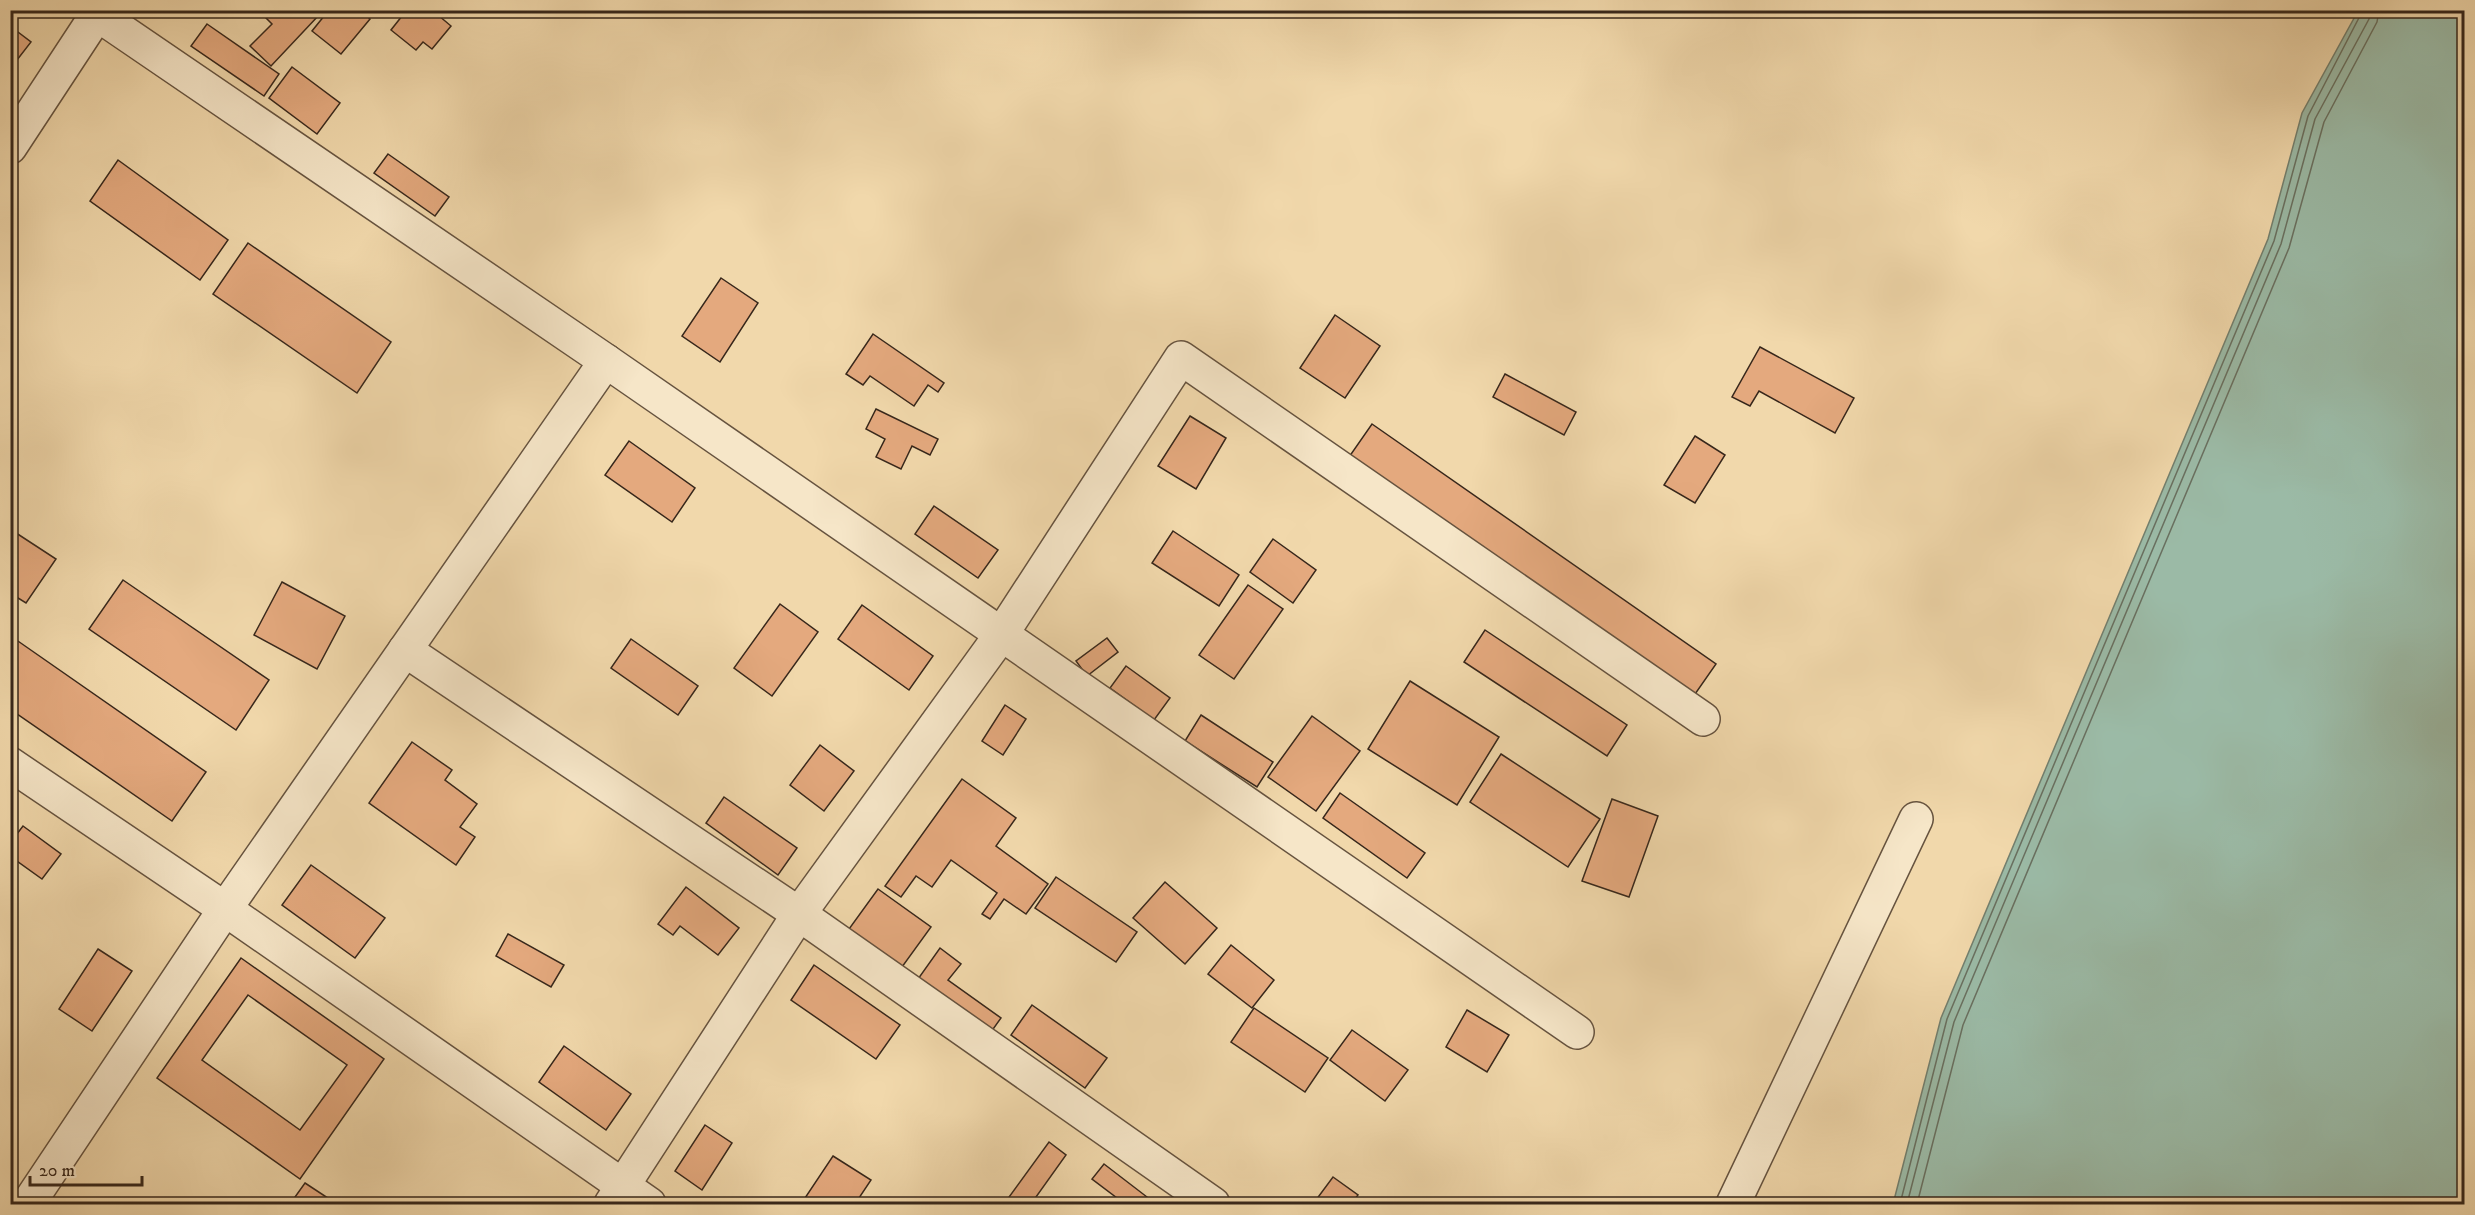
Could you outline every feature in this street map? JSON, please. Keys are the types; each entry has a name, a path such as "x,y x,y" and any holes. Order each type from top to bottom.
{"street":[{"path":"10,147 96,12 606,361 1577,1032"},
{"path":"10,764 225,909 628,1198 799,914 1001,635 1182,358 1703,719"},
{"path":"28,1204 225,909 606,361"},
{"path":"405,650 799,914 1214,1204"},
{"path":"1732,1204 1916,819"}],"water":[{"path":"2358,11 2464,11 2464,1204 1893,1204 1941,1018 2268,239 2302,113"}],"building":[{"path":"258,10 314,10 319,15 271,66 250,46 272,24"},
{"path":"329,10 360,10 370,19 341,54 312,31"},
{"path":"395,10 432,10 451,26 432,49 423,42 416,50 391,30 402,16"},
{"path":"207,24 279,74 264,96 191,46"},
{"path":"10,26 31,42 10,69"},
{"path":"292,67 340,103 317,134 269,98"},
{"path":"388,154 449,197 435,216 374,173"},
{"path":"118,160 228,240 200,280 90,201"},
{"path":"248,243 391,342 357,393 213,294"},
{"path":"721,278 758,303 720,362 682,336"},
{"path":"1335,315 1380,346 1345,398 1300,368"},
{"path":"873,334 944,383 938,392 928,385 914,406 870,376 863,385 846,374"},
{"path":"1760,347 1854,398 1835,433 1759,391 1750,406 1732,397"},
{"path":"1505,374 1576,412 1564,435 1493,397"},
{"path":"876,409 938,439 930,455 912,446 901,469 876,457 885,439 866,429"},
{"path":"1190,416 1226,438 1196,489 1158,466"},
{"path":"1372,424 1716,664 1693,697 1349,457"},
{"path":"1695,436 1725,455 1695,503 1664,485"},
{"path":"629,441 695,488 672,522 605,475"},
{"path":"934,506 998,550 978,578 915,534"},
{"path":"10,529 56,559 26,603 10,593"},
{"path":"1173,531 1239,575 1219,606 1152,563"},
{"path":"1273,539 1316,570 1293,603 1250,572"},
{"path":"123,580 269,680 236,730 89,629"},
{"path":"282,582 345,616 317,669 254,635"},
{"path":"1248,585 1283,609 1234,679 1199,655"},
{"path":"780,604 818,632 772,696 734,668"},
{"path":"862,605 933,656 909,690 838,639"},
{"path":"1485,630 1627,725 1607,756 1464,662"},
{"path":"1107,638 1118,652 1087,676 1076,661"},
{"path":"15,639 206,772 172,821 10,709 10,646"},
{"path":"631,639 698,686 678,715 611,668"},
{"path":"1126,666 1170,698 1154,720 1110,688"},
{"path":"1410,681 1499,737 1457,805 1368,749"},
{"path":"1005,705 1026,719 1003,755 982,741"},
{"path":"1201,715 1273,762 1257,787 1185,741"},
{"path":"1312,716 1360,751 1316,811 1268,777"},
{"path":"412,742 452,770 445,780 477,804 460,827 475,837 456,865 369,803"},
{"path":"820,745 854,771 824,811 790,785"},
{"path":"1501,754 1600,819 1568,867 1470,802"},
{"path":"962,779 1016,818 996,846 1048,884 1026,914 1004,899 990,919 982,914 997,893 951,860 932,887 916,876 901,897 885,886"},
{"path":"1340,793 1425,853 1407,878 1323,818"},
{"path":"724,797 797,848 778,875 706,823"},
{"path":"1612,799 1658,816 1629,897 1582,881"},
{"path":"23,826 61,854 42,879 10,856 10,843"},
{"path":"311,865 385,918 355,958 282,905"},
{"path":"1056,877 1137,932 1116,962 1035,908"},
{"path":"1165,882 1217,928 1185,964 1133,918"},
{"path":"686,887 739,928 718,955 680,926 673,935 658,924"},
{"path":"878,889 931,927 902,967 849,929"},
{"path":"508,934 564,965 551,987 496,956"},
{"path":"1231,945 1274,980 1252,1008 1208,974"},
{"path":"940,948 961,964 948,980 1001,1018 991,1032 918,979"},
{"path":"98,949 132,971 92,1031 59,1009"},
{"path":"241,958 384,1059 300,1179 157,1078","holes":["248,995 347,1065 300,1130 202,1060"]},
{"path":"814,965 900,1025 876,1059 791,1000"},
{"path":"1032,1005 1107,1058 1085,1088 1011,1035"},
{"path":"1254,1008 1328,1058 1305,1092 1231,1042"},
{"path":"1467,1010 1509,1035 1487,1072 1446,1047"},
{"path":"1352,1030 1408,1070 1385,1101 1330,1060"},
{"path":"564,1046 631,1094 606,1130 539,1082"},
{"path":"705,1125 732,1143 702,1190 675,1171"},
{"path":"1049,1142 1066,1155 1031,1204 1004,1204"},
{"path":"833,1156 871,1180 855,1204 801,1204"},
{"path":"1104,1164 1147,1197 1141,1204 1125,1204 1092,1179"},
{"path":"1333,1177 1358,1195 1351,1204 1313,1204"},
{"path":"305,1183 337,1204 290,1204"}]}
